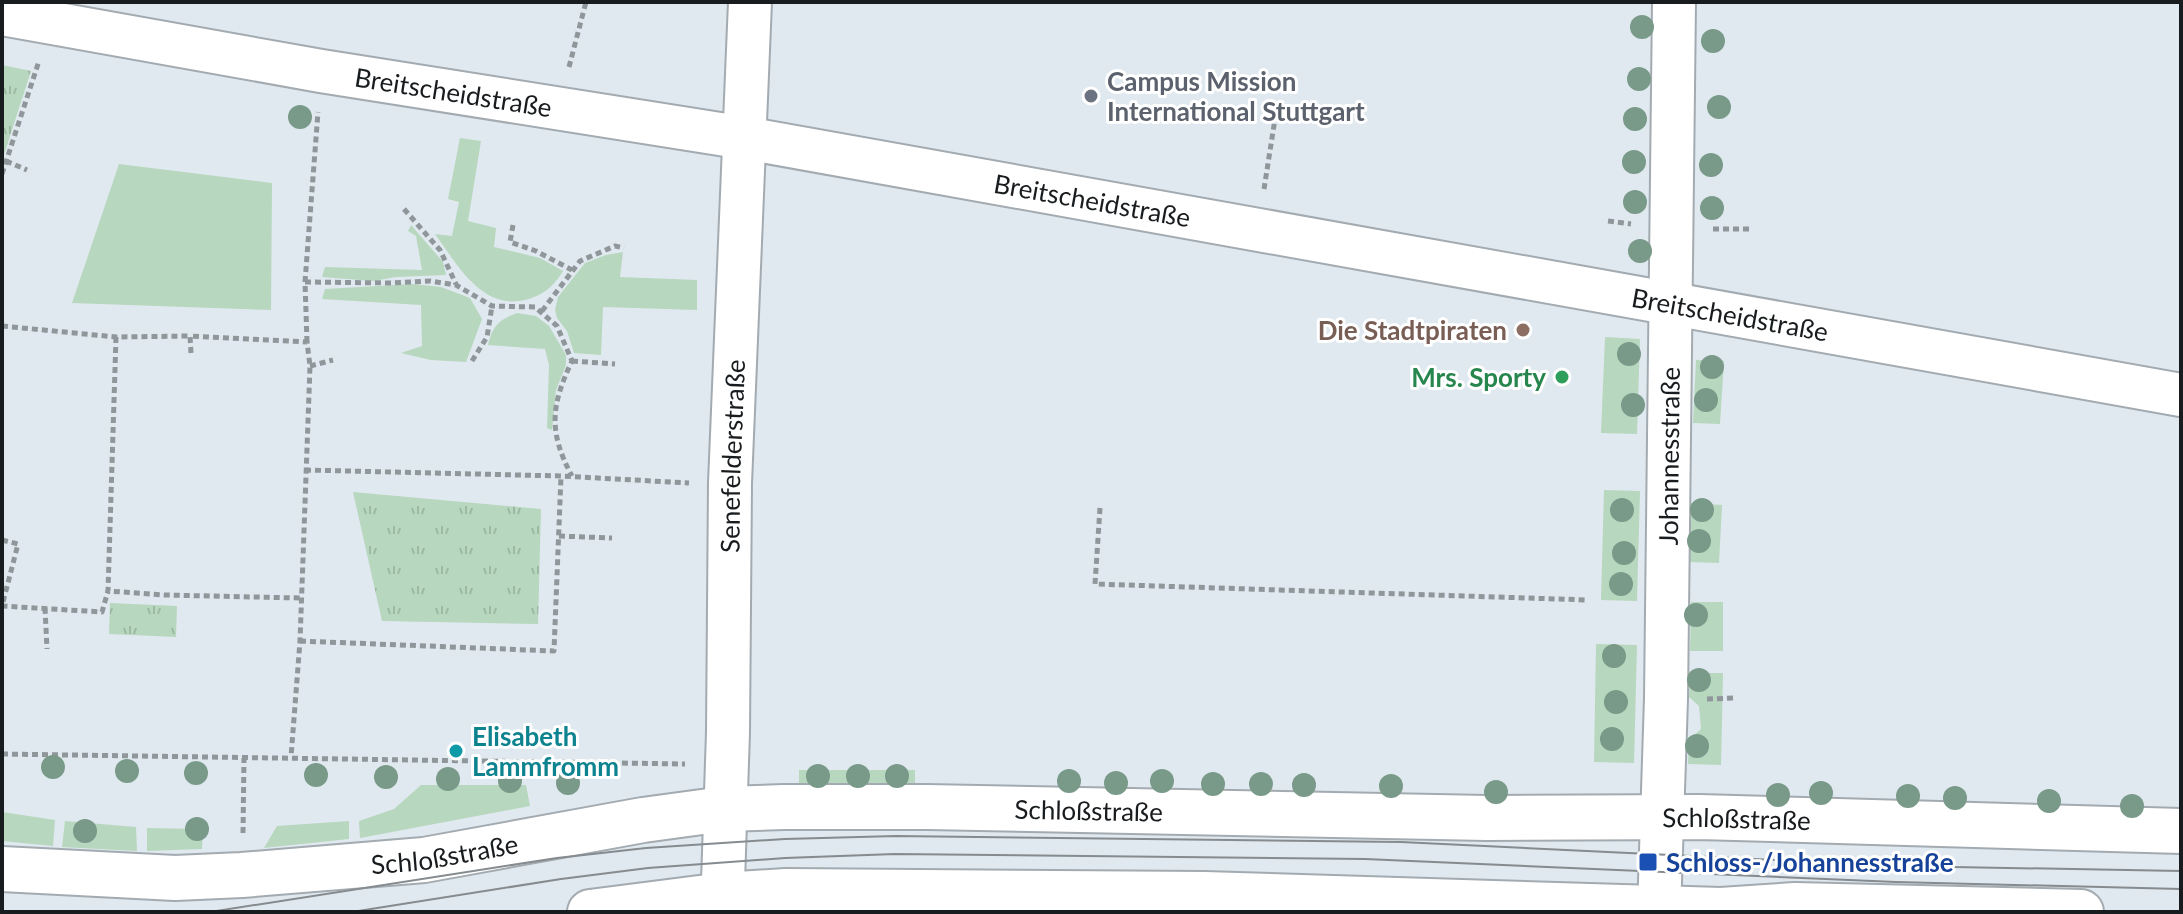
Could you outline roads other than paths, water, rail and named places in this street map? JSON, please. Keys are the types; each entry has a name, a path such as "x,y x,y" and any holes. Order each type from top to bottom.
{"street":[{"name":"Senefelderstraße","path":"722,904 730,483 750,2"},
{"name":"Johannesstraße","path":"1659,910 1663,817 1674,2"},
{"name":"Breitscheidstraße","path":"2,14 321,71 745,138 2181,395"},
{"name":"Schloßstraße","path":"2,869 175,878 424,860 643,820 724,809 927,807 1472,818 1663,817 2181,831"},
{"path":"590,912 722,904 786,891 1204,894 1659,910 1795,905 2081,912"}],"tram line":[{"path":"210,912 557,858 646,848 896,836 1401,842 1898,866 2181,871"},
{"path":"352,912 648,868 895,854 1365,859 1896,882 2181,889"}],"place":[{"name":"Campus Mission International Stuttgart","path":"1091,96"},
{"name":"Die Stadtpiraten","path":"1523,330"},
{"name":"Mrs. Sporty","path":"1562,377"},
{"name":"Elisabeth Lammfromm","path":"456,751"},
{"name":"Schloss-/Johannesstraße","path":"1648,862"}]}
